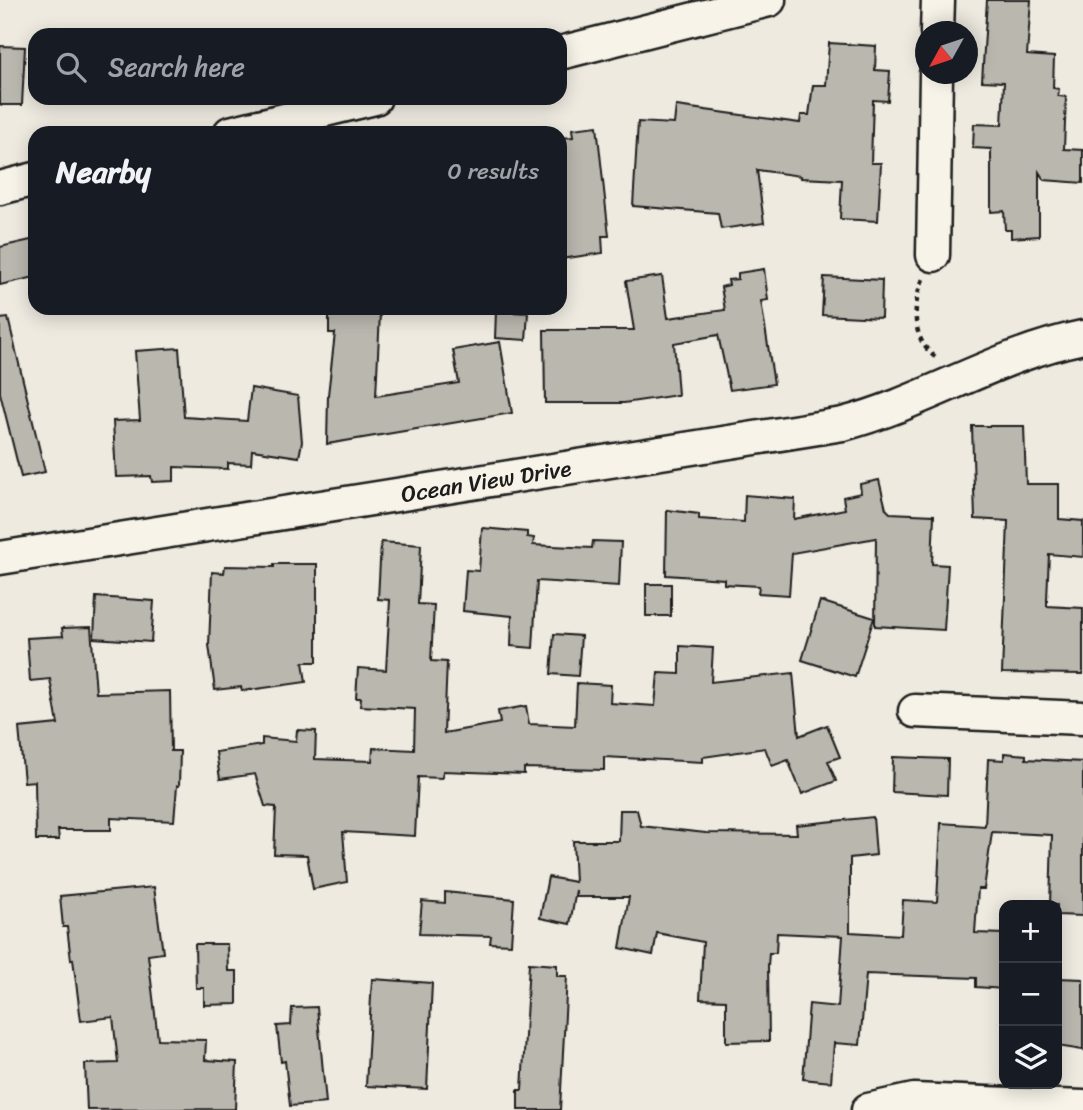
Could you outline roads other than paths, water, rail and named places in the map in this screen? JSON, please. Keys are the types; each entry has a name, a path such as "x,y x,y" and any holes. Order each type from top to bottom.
{"street":[{"path":"567,51 769,0"},
{"path":"937,21 938,0"},
{"path":"933,255 936,84"},
{"path":"259,126 346,105"},
{"path":"0,188 28,181"},
{"name":"Ocean View Drive","path":"0,558 843,424 888,412 1009,357 1083,337"},
{"path":"915,711 1083,718"},
{"path":"868,1110 914,1100 1083,1107"}]}
